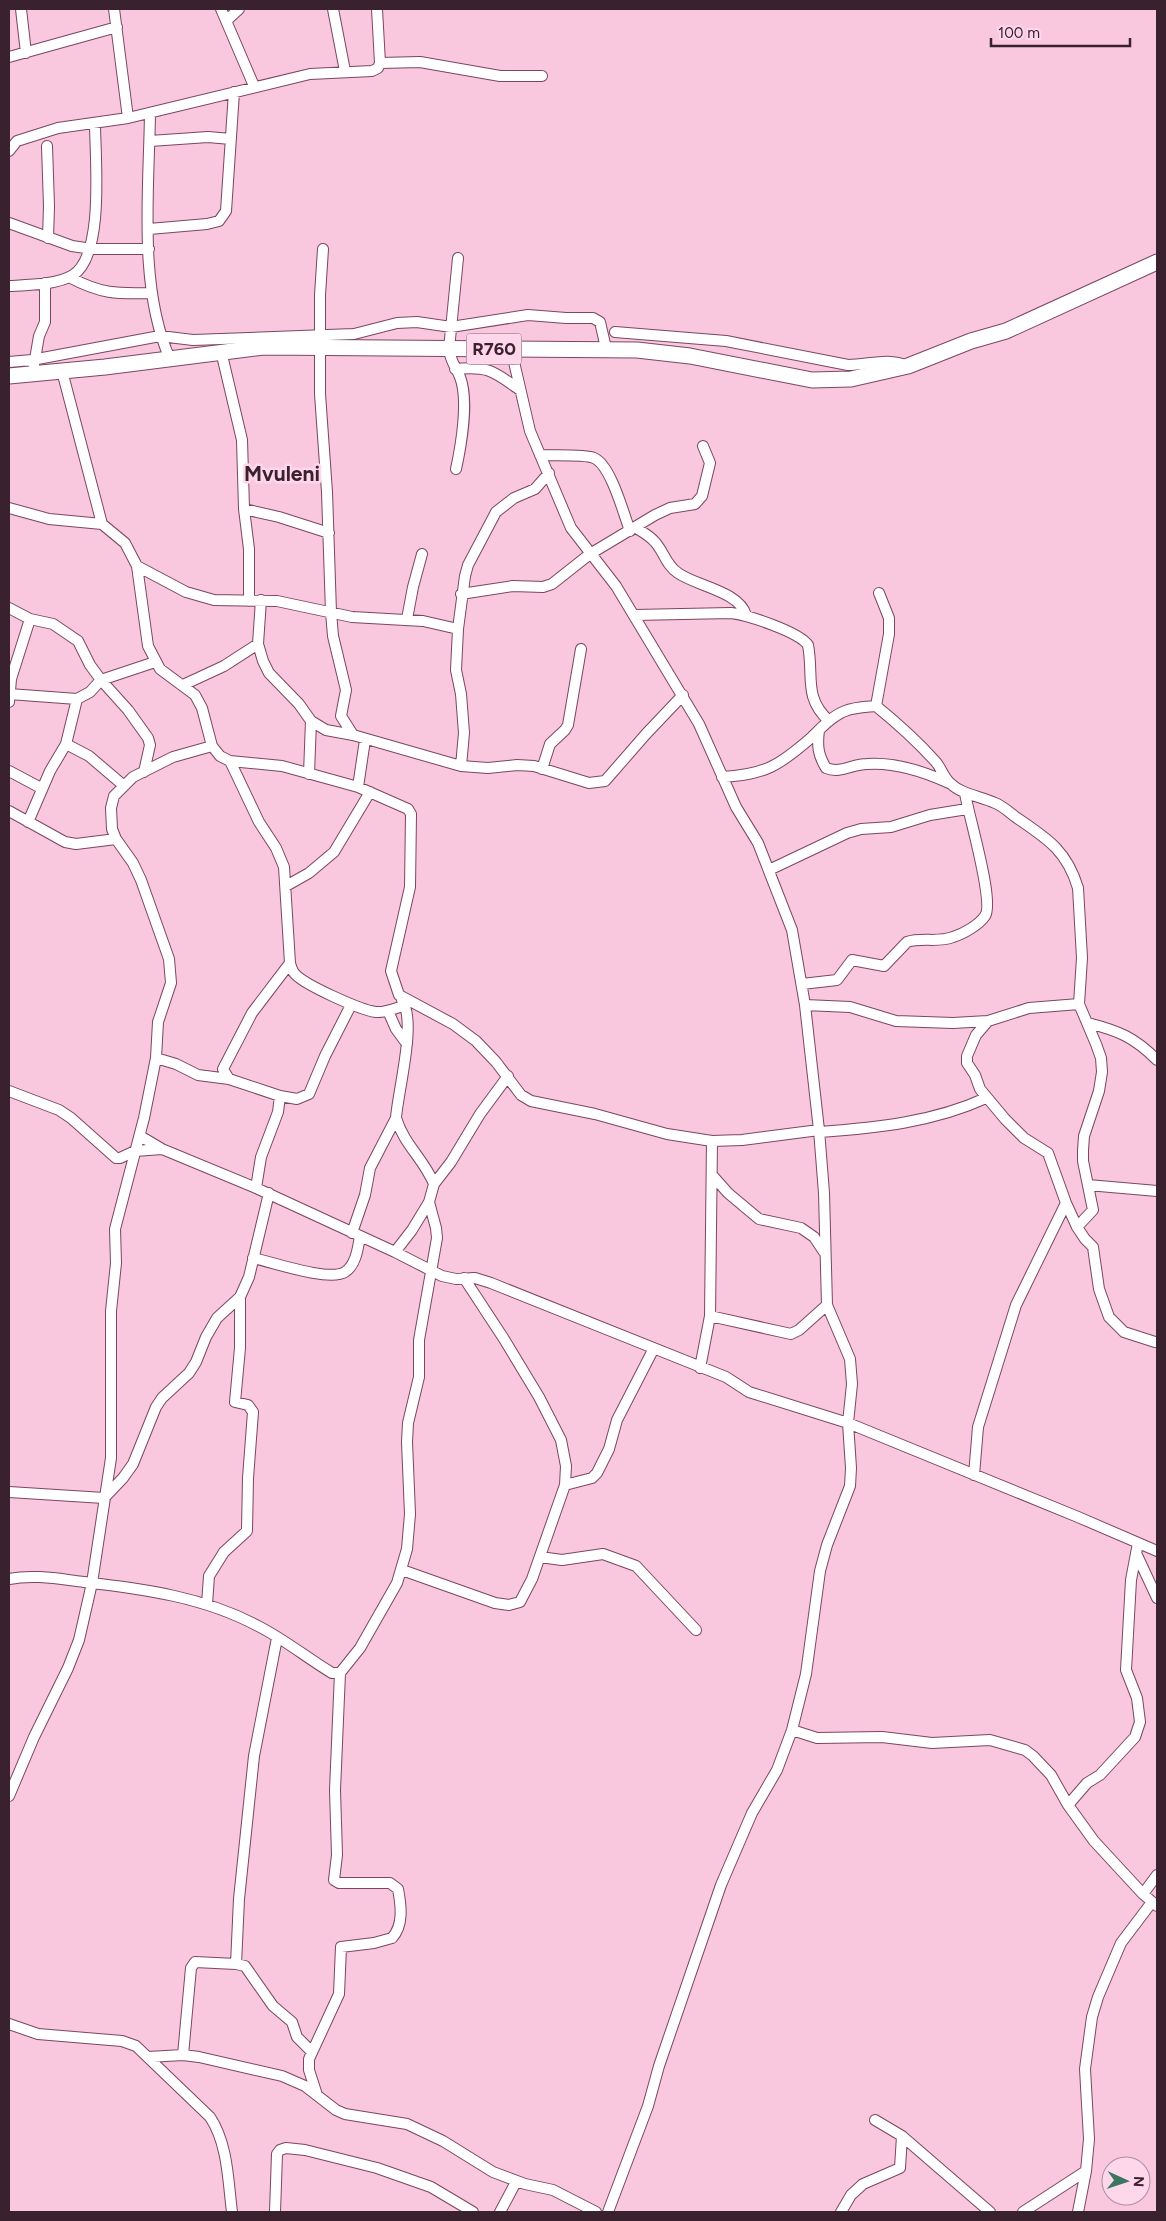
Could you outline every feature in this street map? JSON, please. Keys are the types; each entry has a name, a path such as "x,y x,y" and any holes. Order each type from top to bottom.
{"main road":[{"name":"R760","path":"9,376 34,366 62,371 170,359 267,342 320,341 449,349 511,349 606,343 690,356 812,380 851,379 908,366 971,341 1006,331 1157,262"}],"street":[{"path":"21,9 26,53"},
{"path":"114,9 128,118"},
{"path":"221,9 254,86"},
{"path":"226,21 239,9"},
{"path":"333,9 345,72"},
{"path":"9,151 17,141 34,134 58,128 128,118 310,74 372,71 378,68 380,63 377,9"},
{"path":"9,56 26,53 117,27"},
{"path":"380,63 420,62 500,76 542,76"},
{"path":"149,229 207,224 219,221 226,211 234,92"},
{"path":"150,113 149,249 151,293 160,336 170,359"},
{"path":"9,286 45,283 69,277 80,269 92,249 96,211 94,122"},
{"path":"150,141 208,137 231,139"},
{"path":"47,146 48,238"},
{"path":"9,223 72,246 92,249 149,249"},
{"path":"323,249 320,283 320,394 329,533 331,612 333,636 346,690 341,716 353,736"},
{"path":"456,470 462,437 464,395 460,377 450,359 449,349 458,258"},
{"path":"69,277 90,288 110,292 151,293"},
{"path":"34,366 39,336 45,322 45,283"},
{"path":"320,341 398,323 417,322 451,327 528,315 593,318 615,332 726,341 848,365 866,365 890,360 908,366"},
{"path":"600,322 606,343"},
{"path":"606,343 615,332"},
{"path":"9,362 34,366 160,336 192,340 267,342"},
{"path":"511,349 530,431 571,528 590,554 604,569 634,615 699,724 736,808 758,843 792,930 805,1005 820,1131 824,1193 827,1305 850,1359 852,1384 848,1423 851,1468 850,1486 827,1545 820,1571 806,1674 792,1730 777,1770 752,1813 721,1885 648,2106 608,2212"},
{"path":"221,351 242,440 244,509 249,549 249,601"},
{"path":"455,369 488,369 496,372 520,390"},
{"path":"62,371 102,524"},
{"path":"461,594 513,586 544,587 552,584 590,554 670,508 689,505 700,500 710,463 703,446"},
{"path":"540,455 589,457 599,461 618,494 633,529 651,537 657,543 665,560 678,573 710,586 739,603 744,607 746,615"},
{"path":"461,766 464,733 461,694 456,670 461,594 468,565 496,512 514,498 534,489 549,474"},
{"path":"9,508 49,519 102,524 125,543 137,566 148,646 155,662 160,669 194,695 202,708 212,746 220,756 230,760 268,764 358,787 403,805 411,814 410,887 391,971 408,1014 407,1044 396,1118 370,1168 356,1234 352,1265 339,1275 309,1272 253,1258"},
{"path":"244,509 278,516 329,533"},
{"path":"407,619 422,554"},
{"path":"137,566 186,592 206,598 290,603 352,617 407,619 458,629"},
{"path":"876,706 889,634 889,618 879,593"},
{"path":"261,600 258,644 263,661 269,673 300,704 311,721 326,730 461,766 488,768 517,765 542,769 589,783 605,781 682,696"},
{"path":"9,608 30,619 53,624 78,641 100,680 128,710 148,738 150,745 144,772"},
{"path":"634,615 725,613 746,615 804,639 810,654 812,697 820,712 829,721"},
{"path":"30,619 11,679 9,697 77,699 90,692 100,680 155,662"},
{"path":"183,685 224,666 258,644"},
{"path":"542,769 550,744 568,725 581,649"},
{"path":"28,822 41,788 66,744 77,699"},
{"path":"722,778 748,776 764,770 797,750 829,721 845,711 876,706 897,723 937,762 949,783"},
{"path":"309,774 311,721"},
{"path":"311,744 326,730"},
{"path":"819,730 817,745 819,757 826,768 839,771 864,764 885,764 935,777 965,792 996,803 1041,834 1058,848 1068,862 1078,888 1082,958 1079,1004 1101,1058 1102,1072 1099,1091 1084,1136 1082,1150 1093,1210 1077,1227"},
{"path":"358,787 365,740"},
{"path":"66,744 89,756 123,785"},
{"path":"9,1796 79,1640 92,1583 110,1458 112,1428 111,1311 116,1263 115,1229 140,1136 156,1058 158,1022 171,983 170,959 141,880 116,839 112,828 111,808 114,796 123,785 144,772 173,756 212,746"},
{"path":"230,760 259,822 276,848 284,867 290,963 293,972 302,979 352,1005 378,1012 406,1005"},
{"path":"9,771 41,788"},
{"path":"286,886 309,872 334,852 370,792"},
{"path":"802,984 837,980 852,960 884,966 908,942 952,938 979,922 986,915 987,902 981,857 967,809 965,792"},
{"path":"769,870 847,833 891,827 930,815 967,809"},
{"path":"9,811 65,842 76,844 116,839"},
{"path":"221,1073 252,1013 290,963"},
{"path":"399,995 453,1024 468,1036 496,1062 521,1095 531,1101 595,1114 666,1134 712,1141 742,1140 903,1123 939,1115 986,1098"},
{"path":"805,1005 850,1008 896,1021 988,1022 1029,1008 1079,1004"},
{"path":"156,1058 176,1064 198,1075 221,1073 229,1079 298,1100 309,1094 325,1056 352,1005"},
{"path":"388,1011 396,1029 407,1044"},
{"path":"988,1022 976,1035 967,1056 967,1063 986,1098 1024,1138 1048,1153 1077,1227 1084,1239 1093,1247 1099,1289 1108,1317 1124,1332 1156,1342"},
{"path":"1088,1024 1117,1030 1128,1035 1141,1044 1157,1060"},
{"path":"395,1252 412,1230 429,1202 434,1184 452,1162 480,1114 508,1076"},
{"path":"9,1091 59,1110 71,1118 116,1158 135,1151 162,1149"},
{"path":"256,1188 261,1157 278,1112 280,1096"},
{"path":"396,1118 408,1146 424,1164 434,1184"},
{"path":"140,1136 162,1149 269,1193 449,1279 475,1278 491,1283 653,1350 726,1377 750,1392 848,1423 1078,1516 1137,1548 1157,1551"},
{"path":"700,1368 710,1316 712,1141"},
{"path":"712,1175 728,1193 759,1219 790,1224 801,1228 814,1237 821,1246 825,1256"},
{"path":"1088,1185 1157,1191"},
{"path":"9,1492 104,1498 114,1489 133,1464 159,1402 189,1373 217,1318 240,1297 249,1277 269,1193"},
{"path":"317,2095 308,2064 340,1994 341,1947 392,1938 400,1926 401,1904 398,1889 395,1885 390,1883 339,1883 334,1880 337,1855 335,1790 340,1673 360,1648 397,1583 407,1549 410,1514 408,1423 419,1377 419,1340 432,1270 436,1228 429,1202"},
{"path":"974,1475 978,1428 1016,1304 1066,1203"},
{"path":"402,1570 495,1603 509,1605 520,1602 532,1580 565,1485 566,1466 561,1440 539,1397 464,1278"},
{"path":"207,1604 209,1576 224,1552 245,1535 248,1527 248,1478 253,1412 248,1405 235,1402 234,1396 240,1348 240,1297"},
{"path":"710,1316 791,1334 799,1330 827,1305"},
{"path":"565,1485 592,1478 597,1473 608,1449 617,1420 653,1350"},
{"path":"1137,1548 1157,1598"},
{"path":"1068,1805 1087,1783 1100,1775 1131,1740 1137,1732 1140,1722 1136,1698 1126,1670 1131,1580 1137,1548"},
{"path":"540,1557 562,1560 603,1554 636,1566 696,1630"},
{"path":"9,1579 29,1575 162,1593 207,1604 259,1626 327,1670 340,1673"},
{"path":"236,1964 239,1899 254,1756 277,1638"},
{"path":"792,1730 818,1738 882,1736 932,1743 990,1740 1025,1750 1051,1775 1068,1805 1094,1841 1154,1904 1124,1939 1117,1951 1098,1997 1092,2018 1085,2068 1089,2139 1086,2171 1078,2212"},
{"path":"1143,1894 1157,1875"},
{"path":"184,2055 193,1964 204,1962 245,1966 273,2006 292,2022 297,2037 312,2052"},
{"path":"9,2024 38,2034 77,2039 122,2041 136,2046 210,2118 218,2129 222,2142 232,2212"},
{"path":"148,2057 184,2055 294,2080 344,2114 412,2126 443,2141 493,2172 516,2182 553,2190 596,2212"},
{"path":"875,2120 902,2136 990,2212"},
{"path":"841,2212 852,2195 863,2184 900,2168 902,2136"},
{"path":"276,2212 277,2154 280,2150 286,2148 305,2150 376,2168 437,2190 473,2212"},
{"path":"1023,2212 1086,2171"},
{"path":"500,2212 516,2182"}],"district":[{"name":"Mvuleni","path":"282,473"}]}
